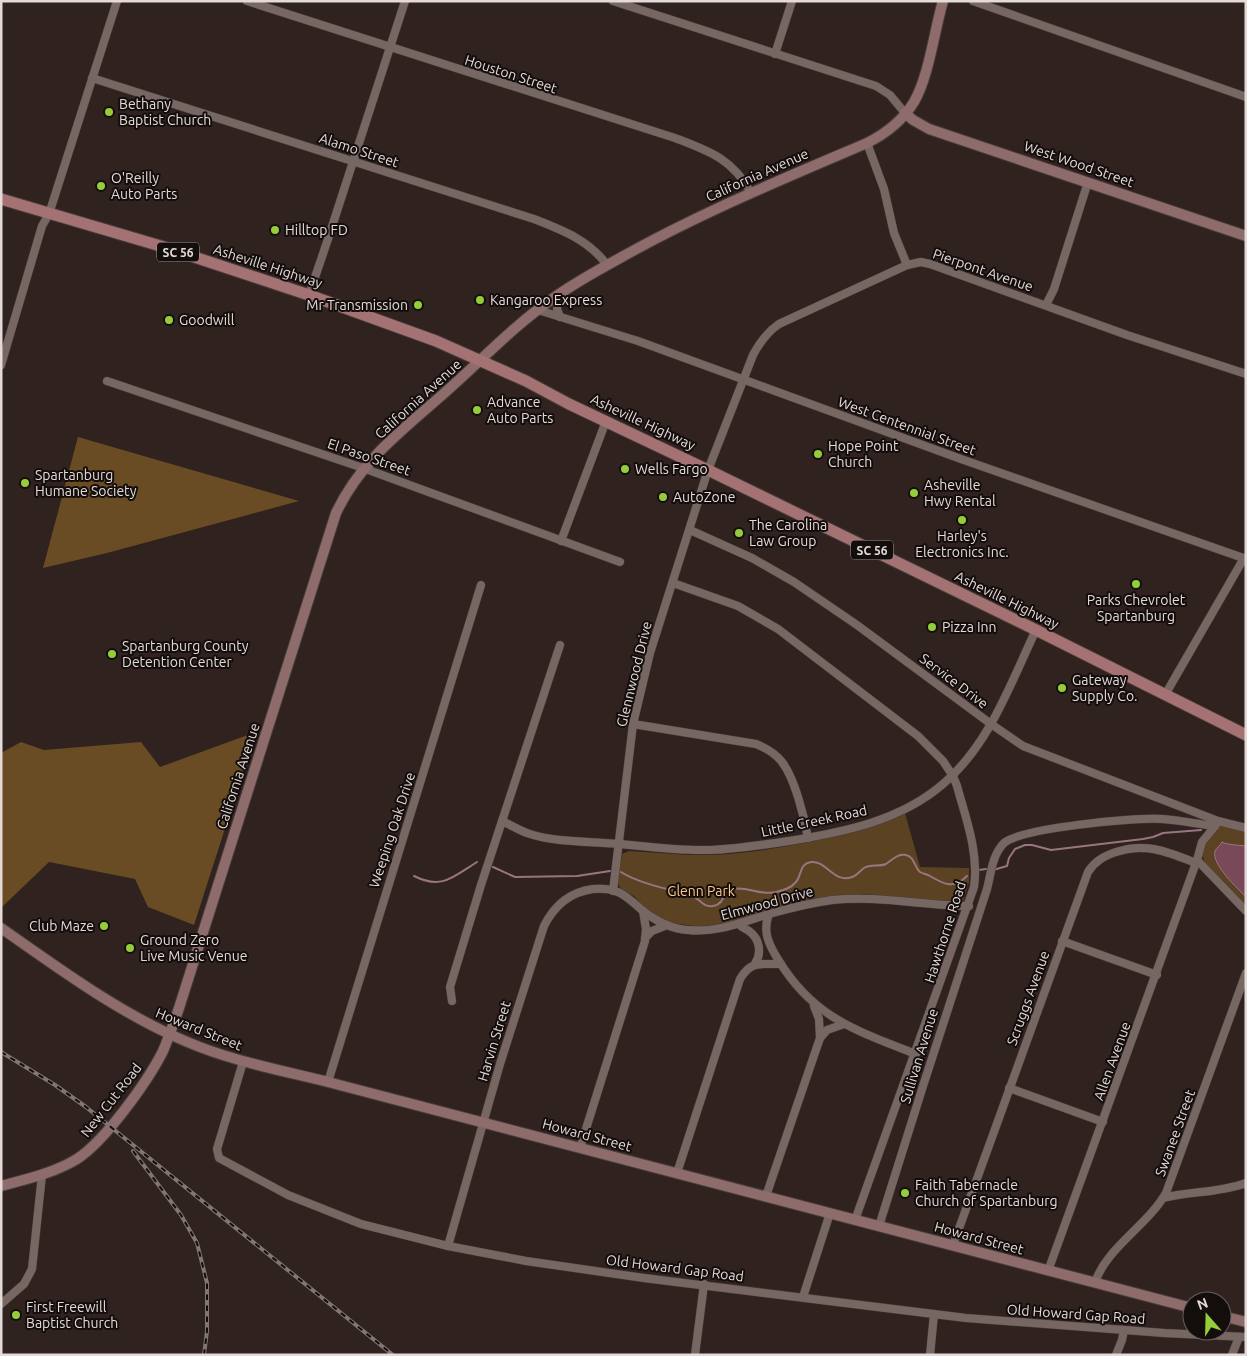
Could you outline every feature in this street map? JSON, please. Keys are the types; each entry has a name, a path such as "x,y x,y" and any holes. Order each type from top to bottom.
{"main road":[{"name":"Asheville Highway","path":"1,199 159,246 309,295 428,338 481,360 1036,630 1246,735"}],"street":[{"path":"1,365 42,226 49,214 117,1"},
{"name":"Houston Street","path":"246,1 675,138 718,156 734,168 744,179 751,193"},
{"path":"309,295 405,1"},
{"path":"613,1 876,86 890,95 905,113"},
{"path":"775,54 792,1"},
{"name":"California Avenue","path":"170,1034 336,513 363,468 481,360 559,294 607,265 688,221 867,143 887,131 914,103 920,88 943,1"},
{"path":"973,1 1246,97"},
{"name":"Alamo Street","path":"92,78 450,191 555,227 589,245 607,265"},
{"name":"West Wood Street","path":"905,113 913,120 929,128 1246,236"},
{"path":"867,143 884,189 894,233 907,266"},
{"path":"1046,305 1054,289 1088,182"},
{"name":"Pierpont Avenue","path":"708,470 757,348 766,334 772,329 907,266 921,262 1127,335 1246,374"},
{"path":"559,294 557,309 560,316"},
{"name":"West Centennial Street","path":"538,310 638,341 966,461 1245,559"},
{"name":"El Paso Street","path":"107,381 363,468 620,562"},
{"path":"561,540 606,421"},
{"name":"Glennwood Drive","path":"613,891 633,724 650,653 708,470"},
{"name":"Service Drive","path":"690,530 752,558 794,582 1013,740 1034,751 1217,824"},
{"path":"1165,695 1245,559"},
{"name":"Hawthorne Road","path":"673,583 738,606 778,629 918,736 943,761 957,786 976,864 974,887 969,906 855,1220"},
{"name":"Weeping Oak Drive","path":"328,1082 481,585"},
{"name":"Little Creek Road","path":"502,821 530,834 570,841 665,849 710,850 808,838 858,827 899,813 923,800 953,776 974,751 991,724 1036,630"},
{"path":"452,1000 450,987 560,645"},
{"path":"633,724 756,744 766,748 774,754 787,770 801,808 808,838"},
{"name":"Sullivan Avenue","path":"879,1226 922,1086 987,889 993,862 999,849 1010,839 1024,834 1114,821 1163,819 1217,824"},
{"path":"1217,824 1246,828"},
{"name":"Allen Avenue","path":"1048,1271 1157,975 1197,862 1202,842 1217,824"},
{"name":"Scruggs Avenue","path":"953,1245 1088,872 1092,866 1104,857 1121,850 1143,847 1197,862"},
{"path":"1197,862 1246,911"},
{"name":"Harvin Street","path":"448,1246 483,1122 541,935 548,918 560,903 576,894 594,889 613,891"},
{"name":"Elmwood Drive","path":"613,891 627,896 643,911 667,925 701,931 721,929 816,902 852,898 892,900 940,906 969,906"},
{"path":"580,1148 645,938 643,911"},
{"path":"769,914 766,935 781,964 798,988 812,1002 844,1024 916,1054"},
{"path":"677,1173 740,979 746,970 754,964 759,955 758,941 751,932 739,924"},
{"path":"645,938 652,931 667,925"},
{"name":"Howard Street","path":"1,928 110,1002 140,1020 201,1047 242,1062 483,1122 1182,1305"},
{"path":"1062,942 1157,975"},
{"path":"754,964 781,964"},
{"name":"Swanee Street","path":"1095,1283 1104,1263 1163,1198 1246,973"},
{"path":"766,1196 820,1038 819,1019 812,1002"},
{"path":"820,1038 827,1030 844,1024"},
{"name":"New Cut Road","path":"1,1186 42,1175 73,1161 97,1142 125,1108 149,1074 170,1034"},
{"name":"Old Howard Gap Road","path":"242,1062 217,1149 217,1155 221,1160 288,1195 361,1224 448,1246 584,1270 998,1321 1242,1337"},
{"path":"1009,1088 1103,1122"},
{"path":"1,1304 24,1284 32,1269 42,1175"},
{"path":"1163,1198 1179,1194 1229,1188 1246,1183"},
{"path":"803,1297 830,1213"},
{"path":"695,1355 704,1284"},
{"path":"930,1355 934,1314"},
{"path":"1232,1318 1246,1322"},
{"path":"1116,1355 1124,1330"},
{"path":"1232,1355 1242,1337"}],"green space":[{"name":"Glenn Park","path":"905,813 920,867 969,868 969,882 963,902 929,902 867,894 829,897 796,902 730,922 701,927 672,923 656,916 634,896 621,889 617,882 622,854 629,851 704,855 751,852 819,840"},
{"path":"1221,822 1246,828 1246,912 1208,873 1200,848"}],"shaded area":[{"path":"78,437 299,501 107,553 43,568"},
{"path":"256,732 194,925 148,907 135,879 49,862 1,908 1,753 21,742 44,750 141,742 160,767"},
{"path":"1222,842 1246,846 1246,897 1226,876 1217,863 1215,851"}],"waterway":[{"path":"993,870 1007,866 1009,858 1015,849 1025,845 1051,850 1143,839 1163,833 1201,830"},
{"path":"621,872 645,883 690,894 706,906 720,903 725,893 737,888 770,893 792,886 798,879 804,865 811,862 821,864 835,875 846,878 854,876 864,868 886,864 895,857 903,855 909,856 920,872 940,882 954,884 967,876"},
{"path":"414,876 432,882 440,882 454,877 477,862"},
{"path":"493,867 515,877 577,876 610,871"},
{"path":"979,870 986,869"}],"railway":[{"path":"1,1052 55,1085 86,1107 393,1355"},
{"path":"133,1151 181,1215 197,1243 207,1283 207,1331 204,1355"}],"place":[{"name":"Bethany Baptist Church","path":"109,112"},
{"name":"O'Reilly Auto Parts","path":"101,186"},
{"name":"Hilltop FD","path":"275,230"},
{"name":"Kangaroo Express","path":"480,300"},
{"name":"Mr Transmission","path":"418,305"},
{"name":"Goodwill","path":"169,320"},
{"name":"Advance Auto Parts","path":"477,410"},
{"name":"Hope Point Church","path":"818,454"},
{"name":"Wells Fargo","path":"625,469"},
{"name":"Spartanburg Humane Society","path":"25,483"},
{"name":"Asheville Hwy Rental","path":"914,493"},
{"name":"AutoZone","path":"663,497"},
{"name":"Harley's Electronics Inc.","path":"962,520"},
{"name":"The Carolina Law Group","path":"739,533"},
{"name":"Parks Chevrolet Spartanburg","path":"1136,584"},
{"name":"Pizza Inn","path":"932,627"},
{"name":"Spartanburg County Detention Center","path":"112,654"},
{"name":"Gateway Supply Co.","path":"1062,688"},
{"name":"Club Maze","path":"104,926"},
{"name":"Ground Zero Live Music Venue","path":"130,948"},
{"name":"Faith Tabernacle Church of Spartanburg","path":"905,1193"},
{"name":"First Freewill Baptist Church","path":"16,1315"}]}
